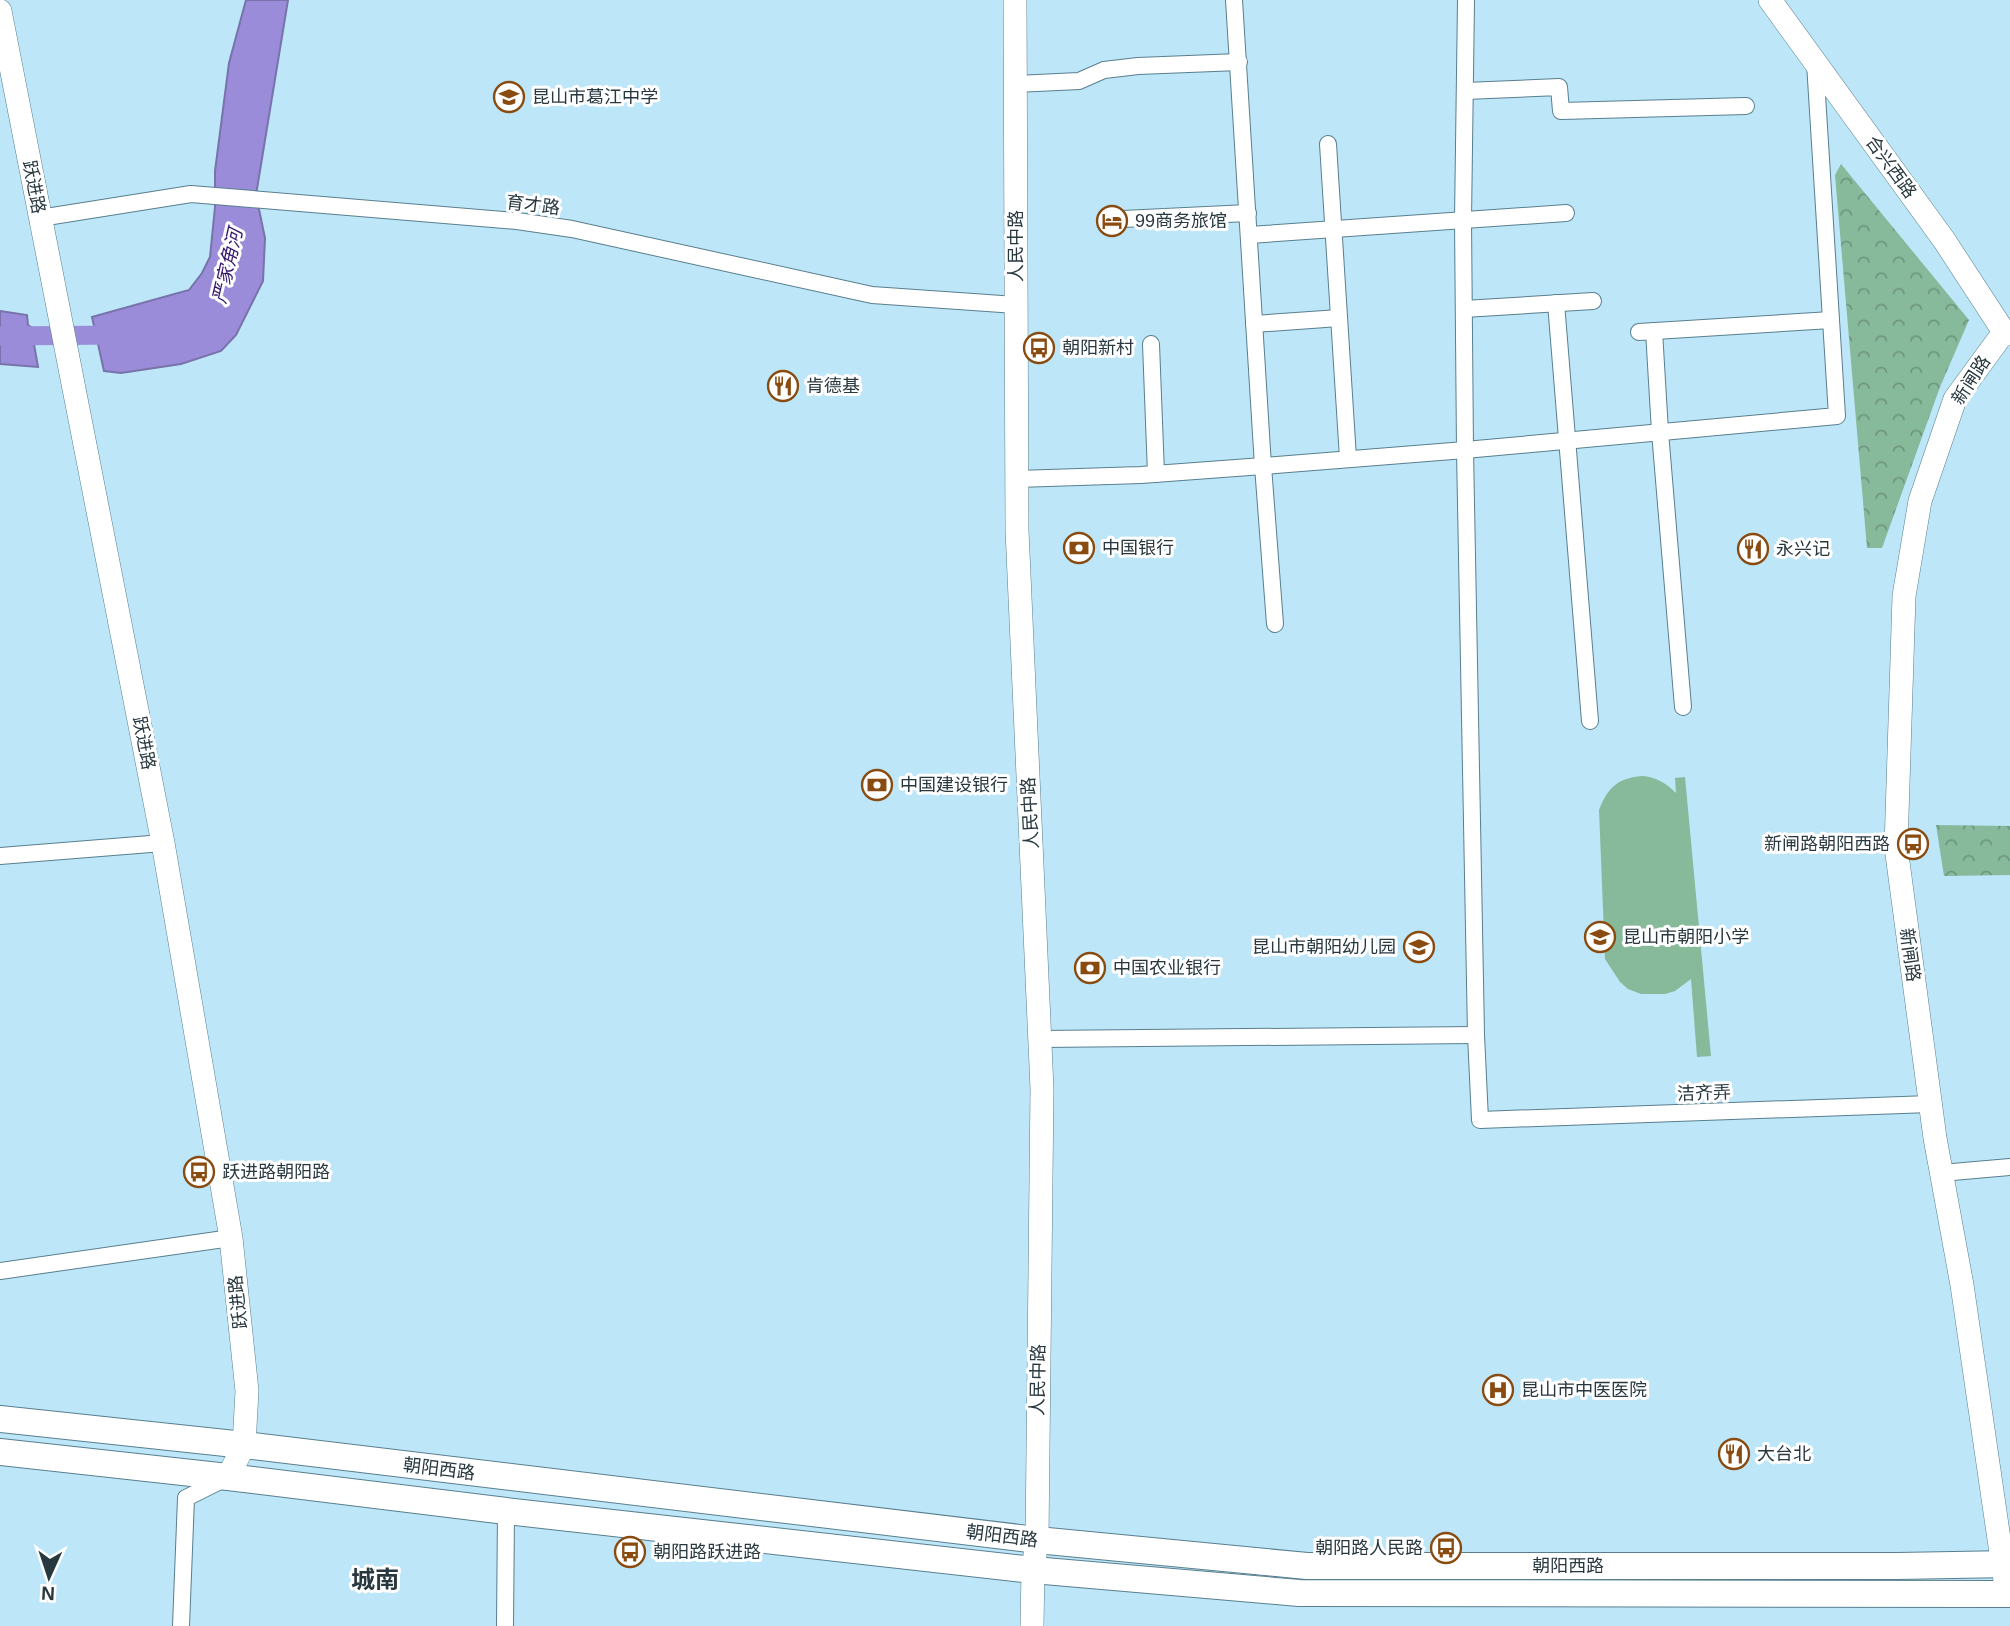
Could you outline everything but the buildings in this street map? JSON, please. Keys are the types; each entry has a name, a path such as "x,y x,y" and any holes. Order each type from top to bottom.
{"main road":[{"name":"朝阳西路","path":"0,1419 1037,1540 1307,1566 2007,1564"},
{"name":"朝阳西路","path":"0,1452 1032,1570 1299,1593 2008,1594"}],"street":[{"name":"人民中路","path":"1015,0 1017,530 1042,1102 1037,1540 1032,1570 1032,1626"},
{"path":"1234,0 1275,624"},
{"path":"1040,1039 1476,1035 1465,450 1463,220 1466,0"},
{"name":"合兴西路","path":"1770,0 1944,240 2007,333"},
{"name":"跃进路","path":"0,11 163,842 231,1238 247,1391 244,1446 228,1477"},
{"path":"1017,479 1156,474 1263,466 1837,416 1815,61"},
{"path":"1015,84 1079,81 1104,70 1138,66 1239,62"},
{"path":"1465,91 1559,87 1561,111 1746,106"},
{"path":"1328,144 1348,458"},
{"name":"育才路","path":"40,218 191,194 517,221 572,229 873,295 1016,305"},
{"path":"1123,219 1248,213"},
{"path":"1249,235 1566,213"},
{"path":"1464,309 1593,301"},
{"path":"1556,303 1590,721"},
{"path":"1254,324 1339,318"},
{"path":"1683,707 1660,432 1646,332 1831,320"},
{"name":"新闸路","path":"2007,333 1955,398 1920,501 1904,596 1896,847 1930,1104 2007,1564 2008,1594"},
{"path":"1151,344 1156,474"},
{"path":"0,856 163,842"},
{"name":"洁齐弄","path":"1476,1035 1479,1120 1930,1104"},
{"path":"1941,1173 2010,1167"},
{"path":"0,1271 231,1238"},
{"path":"181,1626 186,1498 228,1477"},
{"path":"505,1626 506,1511"}],"green space":[{"path":"1841,164 1969,320 1940,387 1882,548 1867,548 1835,175"},
{"path":"1642,776 1660,781 1676,793 1675,778 1685,777 1711,1056 1697,1057 1691,979 1675,991 1665,994 1641,994 1628,989 1620,982 1605,959 1599,810 1606,795 1615,785 1626,779"},
{"path":"1936,825 2010,826 2010,875 1944,876"}],"water":[{"path":"246,0 288,0 256,195 265,238 263,281 236,335 221,351 181,364 121,373 104,371 92,317 189,290 210,257 215,171 229,63"},
{"path":"0,311 27,315 38,367 0,364"}],"waterway":[{"name":"严家角河","path":"0,336 121,335"}],"place":[{"name":"昆山市葛江中学","path":"509,97"},
{"name":"99商务旅馆","path":"1112,221"},
{"name":"朝阳新村","path":"1039,348"},
{"name":"肯德基","path":"783,386"},
{"name":"中国银行","path":"1079,548"},
{"name":"永兴记","path":"1753,549"},
{"name":"中国建设银行","path":"877,785"},
{"name":"新闸路朝阳西路","path":"1913,844"},
{"name":"昆山市朝阳小学","path":"1600,937"},
{"name":"昆山市朝阳幼儿园","path":"1419,947"},
{"name":"中国农业银行","path":"1090,968"},
{"name":"跃进路朝阳路","path":"199,1172"},
{"name":"昆山市中医医院","path":"1498,1390"},
{"name":"大台北","path":"1734,1454"},
{"name":"朝阳路人民路","path":"1446,1548"},
{"name":"朝阳路跃进路","path":"630,1552"}],"district":[{"name":"城南","path":"375,1580"}]}
